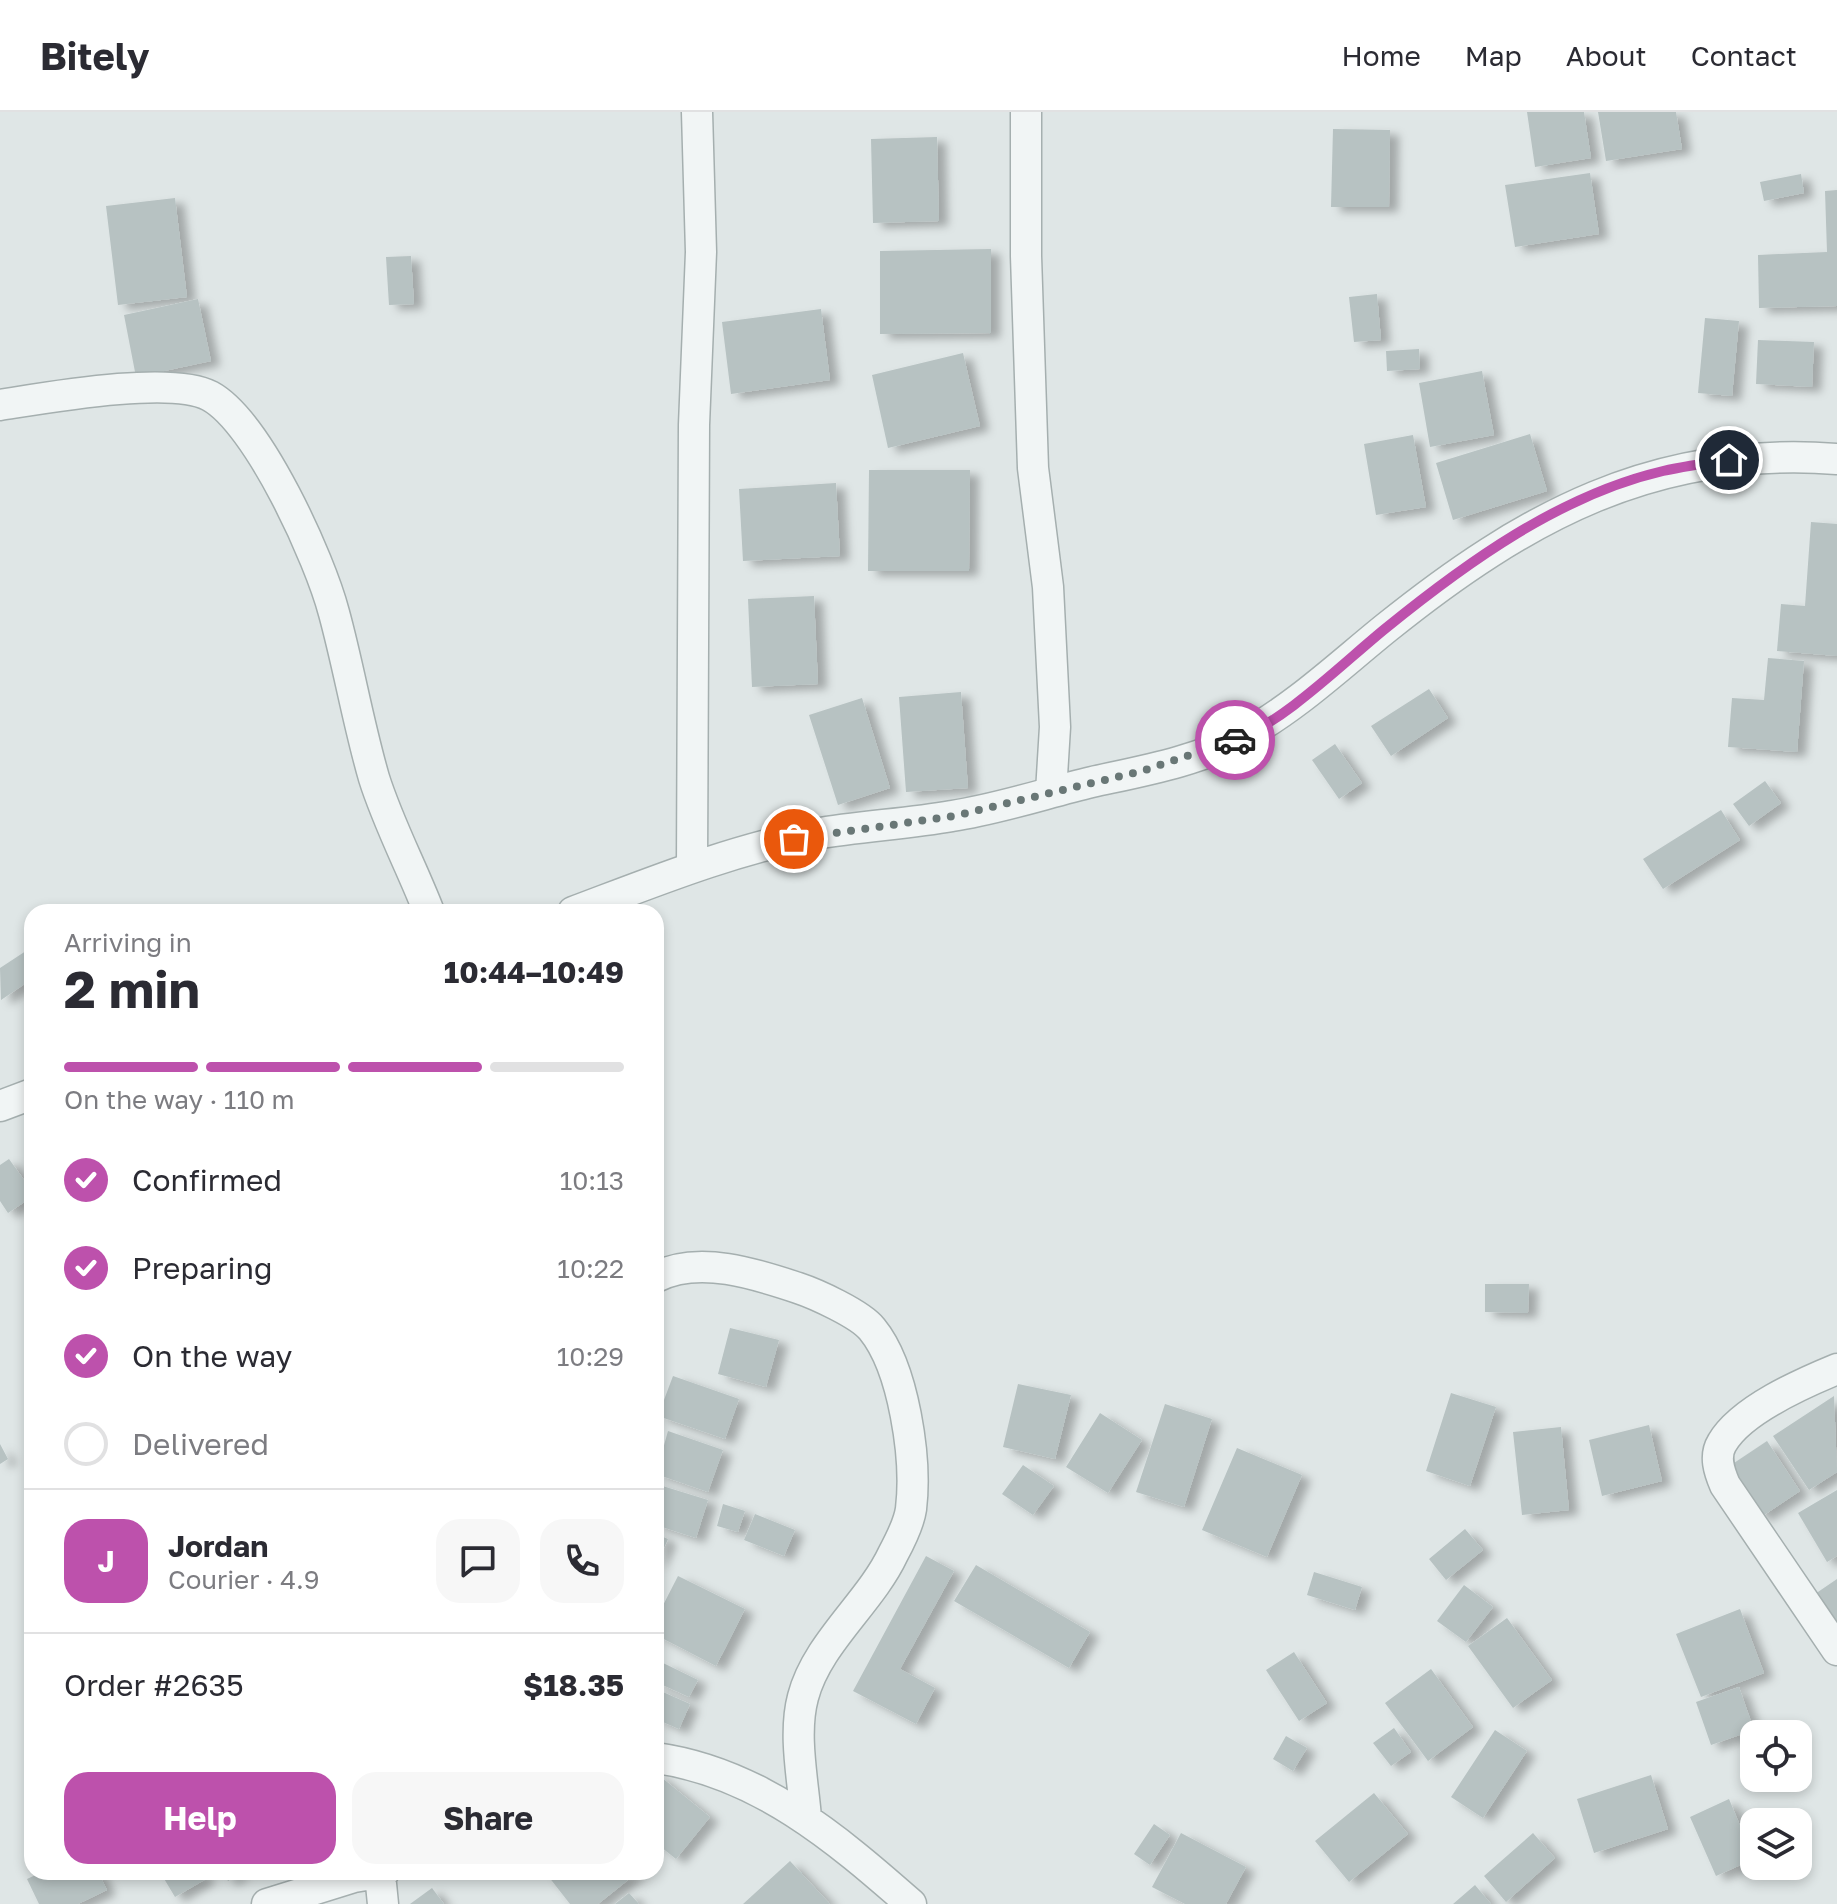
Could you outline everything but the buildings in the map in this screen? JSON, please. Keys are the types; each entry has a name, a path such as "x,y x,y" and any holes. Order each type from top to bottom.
{"street":[{"path":"692,866 694,425 701,252 697,112"},
{"path":"1026,112 1026,256 1033,468 1048,587 1055,727 1051,792"},
{"path":"0,405 73,393 180,388 208,394 231,411 254,440 291,509 333,609 376,782 426,904"},
{"path":"594,904 692,866 749,849 817,834 954,816 1142,771 1241,737 1311,691 1472,562 1544,520 1600,493 1662,471 1729,460 1837,459"},
{"path":"0,1106 24,1097"},
{"path":"664,1275 703,1268 742,1270 811,1292 870,1326 889,1354 898,1387 908,1433 911,1511 892,1557 813,1672 802,1698 800,1732 806,1818"},
{"path":"1837,1369 1794,1387 1745,1419 1721,1443 1717,1467 1725,1485 1837,1650"},
{"path":"664,1759 688,1762 744,1781 806,1818 911,1904"},
{"path":"267,1904 347,1880"},
{"path":"370,1880 383,1904"}],"way so far":[{"path":"794,839 954,816 1142,771 1235,740"}],"route":[{"path":"1235,740 1311,691 1472,562 1544,520 1600,493 1662,471 1729,460"}]}
